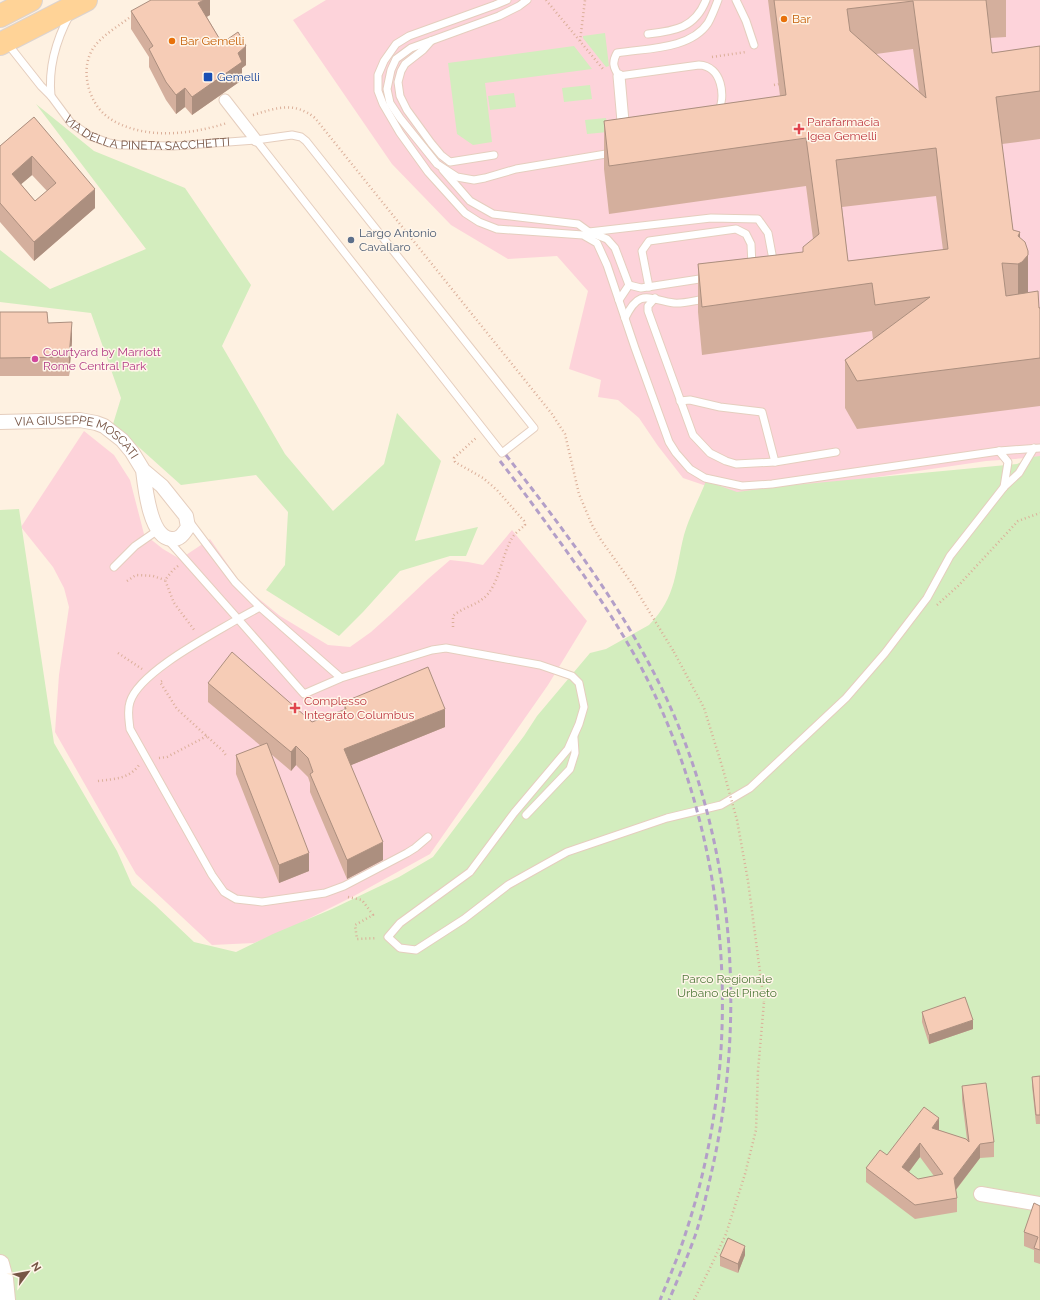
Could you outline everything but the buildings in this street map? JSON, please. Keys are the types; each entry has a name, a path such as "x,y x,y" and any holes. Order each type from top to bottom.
{"main road":[{"path":"0,15 31,0"},
{"name":"VIA DELLA PINETA SACCHETTI","path":"3,43 80,3"}],"street":[{"path":"618,76 627,137"},
{"path":"225,100 256,140"},
{"name":"VIA GIUSEPPE MOSCATI","path":"0,422 80,420 104,426 122,440 132,452 143,470 162,486 186,516"},
{"name":"VIA GIUSEPPE MOSCATI","path":"143,470 146,498 162,534"},
{"path":"162,534 175,539 183,535 188,527 186,516"},
{"path":"981,1194 1040,1204"},
{"path":"0,1264 4,1279 6,1300"}],"lane":[{"path":"507,0 409,36 396,44 384,60 378,75 378,91 380,98 400,133 428,172 465,214 479,222 497,229 583,236 597,244"},
{"path":"527,0 519,6 499,16 411,48 396,59 387,89 390,103 400,118 437,164 470,201 494,214 578,224 589,232 607,239 615,248 629,285"},
{"path":"648,34 665,32 684,26 700,14 706,0"},
{"path":"713,120 719,112 722,93 714,71 705,65 699,64 618,76 614,69 613,61 617,53 674,45 693,37 707,24 718,0"},
{"path":"736,0 746,20 754,45"},
{"name":"VIA DELLA PINETA SACCHETTI","path":"51,96 50,76 54,51 58,39 80,3"},
{"path":"433,39 423,50 405,64 401,71 398,82 400,96 407,110 431,144 450,162 494,155"},
{"name":"VIA DELLA PINETA SACCHETTI","path":"3,43 51,96 67,119 74,126 90,136 120,145 174,146 256,140"},
{"path":"292,135 301,137 306,141 534,428 502,453 256,140 292,135"},
{"path":"437,164 457,177 474,180 496,176 516,169 622,151"},
{"path":"589,232 711,218 758,219 768,233 775,271"},
{"path":"649,287 642,251 650,241 736,229 746,234 751,244 753,264 749,272"},
{"path":"589,232 597,244 607,265 669,442 676,454 690,470 705,478 742,486 1000,451 1037,448"},
{"path":"629,285 641,288 711,278"},
{"path":"619,300 629,285"},
{"path":"625,318 631,306 643,297 655,298 675,303 714,298"},
{"path":"655,298 648,306 648,311 693,435 710,453 736,464 775,462 836,452"},
{"path":"680,401 690,400 720,407 762,412 775,462"},
{"path":"114,567 135,546 162,534 304,694 341,678 439,648 469,651 540,664 572,676 579,683 584,707 579,724 568,749 514,813 470,872 400,923 388,937 400,948 416,950 464,920 508,885 567,852 667,818 721,805 750,788 846,698 885,653 926,598 950,556 1004,487 1019,473 1037,448"},
{"path":"1000,451 1008,462 1004,487"},
{"path":"186,516 235,582 260,607 341,678"},
{"path":"260,607 170,659 142,683 130,701 128,714 130,729 212,875 224,892 236,899 262,902 325,893 407,853 428,837"},
{"path":"526,815 570,769 575,753 574,736"}],"path":[{"path":"546,0 601,67"},
{"path":"580,41 585,0"},
{"path":"130,18 102,38 94,48 88,61 87,78 90,94 95,103 105,115 119,124 147,132 197,130 275,108 290,107 308,113 318,122 560,425 565,434 579,494 600,540 633,585 674,652 704,708 737,820 749,889 764,1002 758,1071 756,1130 745,1174 726,1234 712,1266 694,1300"},
{"path":"774,84 779,84"},
{"path":"453,627 453,616 459,610 480,601 487,595 493,585 512,538 525,525 524,521 497,490 483,478 455,462 454,458 484,431"},
{"path":"935,607 958,586 1018,521 1040,513"},
{"path":"127,581 136,575 153,576 165,580"},
{"path":"118,653 160,682"},
{"path":"335,889 340,895 362,900 374,915 355,925 357,939 388,937"}],"shaded area":[{"path":"326,0 1040,0 1040,457 986,461 822,485 727,493 683,478 658,446 639,418 618,400 598,397 601,380 569,369 588,291 557,256 508,259 451,225 392,164 293,20"},
{"name":"Complesso Integrato Columbus","path":"84,431 114,455 130,480 144,534 163,549 180,559 210,539 242,585 280,616 328,645 350,647 371,632 450,560 483,565 512,530 587,621 548,685 430,854 354,896 288,929 254,943 212,945 136,874 55,732 59,675 69,607 64,588 53,567 21,527"}],"green space":[{"path":"605,33 609,66 606,67 583,38 583,36"},
{"path":"574,46 592,69 485,83 492,142 473,145 457,134 448,63"},
{"path":"590,85 592,99 564,102 562,88"},
{"path":"514,93 516,107 490,110 488,96"},
{"path":"36,104 94,151 185,188 251,285 222,346 285,454 333,511 384,464 397,413 441,461 415,541 478,527 466,556 450,556 400,571 339,636 266,590 285,565 288,512 256,475 181,485 113,424 121,398 91,313 0,302 0,250 50,289 146,249"},
{"path":"606,118 608,132 587,134 585,120"},
{"name":"Parco Regionale Urbano del Pineto","path":"1040,456 1040,1300 0,1300 0,510 19,509 54,743 117,851 132,885 194,942 236,952 399,877 433,857 524,736 537,716 590,653 606,649 649,625 658,615 665,604 674,583 686,528 706,481 737,492 784,486 1017,464 1032,457"}],"railway":[{"path":"506,455 590,567 628,626 645,656 661,687 685,743 704,802 718,862 727,924 731,986 729,1048 723,1110 712,1170 700,1220 689,1252 669,1300"},
{"path":"500,461 589,583 616,624 641,667 671,733 695,802 711,873 720,945 722,1017 717,1090 705,1162 686,1232 660,1300"}],"place":[{"name":"Bar","path":"784,19"},
{"name":"Bar Gemelli","path":"172,41"},
{"name":"Gemelli","path":"208,77"},
{"name":"Parafarmacia Igea Gemelli","path":"799,129"},
{"name":"Largo Antonio Cavallaro","path":"351,240"},
{"name":"Courtyard by Marriott Rome Central Park","path":"35,359"},
{"name":"Complesso Integrato Columbus","path":"295,708"}]}
